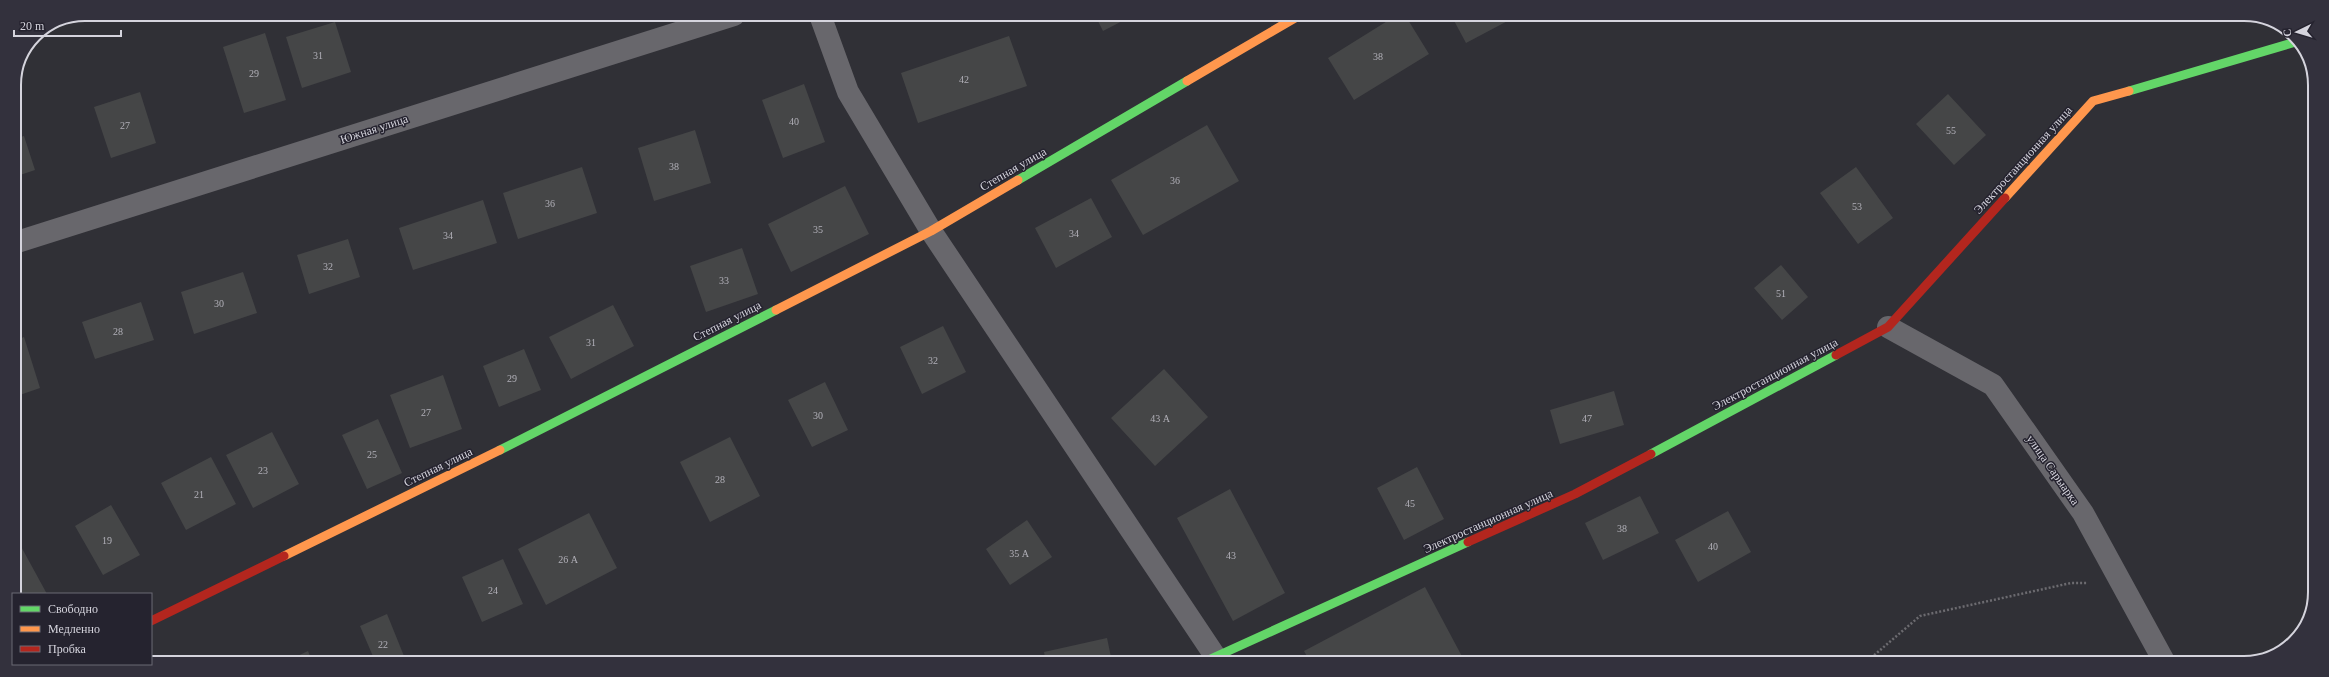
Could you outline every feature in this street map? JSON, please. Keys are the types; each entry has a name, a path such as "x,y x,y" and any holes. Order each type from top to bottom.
{"street":[{"name":"Южная улица","path":"21,240 715,21"},
{"path":"822,21 848,92 931,231 1211,656"},
{"name":"Степная улица","path":"152,621 470,465 931,231 1290,21"},
{"name":"Электростанционная улица","path":"1223,656 1576,494 1888,327 2093,101 2277,47"},
{"name":"улица Сарыарка","path":"1888,327 1993,385 2084,512 2161,656"}],"path":[{"path":"1873,656 1920,616 2070,583 2122,584"}],"building":[{"path":"1098,21 1122,21 1103,31"},
{"path":"1387,21 1409,21 1429,54 1354,100 1328,58"},
{"path":"1454,21 1508,21 1466,43"},
{"path":"335,22 351,72 302,88 286,37"},
{"path":"265,33 286,100 244,113 223,47"},
{"path":"1009,36 1027,86 918,123 901,73"},
{"path":"804,84 825,142 783,158 762,100"},
{"path":"140,92 156,143 111,158 94,107"},
{"path":"1948,94 1986,135 1954,165 1916,124"},
{"path":"1207,125 1239,181 1143,235 1111,180"},
{"path":"695,130 711,183 654,201 638,148"},
{"path":"24,136 35,170 21,175 21,137"},
{"path":"582,167 597,213 518,239 503,193"},
{"path":"1856,167 1893,218 1858,244 1820,193"},
{"path":"845,186 869,234 791,272 768,224"},
{"path":"1091,198 1112,237 1056,268 1035,228"},
{"path":"483,200 497,243 413,270 399,228"},
{"path":"348,239 360,277 309,294 297,255"},
{"path":"742,248 758,294 706,312 690,266"},
{"path":"1781,265 1808,297 1782,320 1754,288"},
{"path":"243,272 257,313 194,334 181,292"},
{"path":"141,302 154,340 95,359 82,322"},
{"path":"613,305 634,346 571,379 549,337"},
{"path":"943,326 966,372 922,394 900,347"},
{"path":"24,337 40,388 21,395 21,338"},
{"path":"524,349 541,390 499,407 483,366"},
{"path":"1164,369 1208,417 1155,466 1111,418"},
{"path":"443,375 462,429 410,448 390,395"},
{"path":"825,382 848,430 812,447 788,400"},
{"path":"1614,391 1624,425 1560,444 1550,410"},
{"path":"378,419 402,473 367,489 342,435"},
{"path":"272,432 299,484 253,508 226,455"},
{"path":"730,437 760,496 710,522 680,462"},
{"path":"211,457 236,504 186,530 161,483"},
{"path":"1417,467 1444,519 1404,540 1377,488"},
{"path":"1230,489 1285,593 1233,621 1177,518"},
{"path":"1640,496 1659,533 1603,560 1585,523"},
{"path":"111,505 140,555 103,575 75,526"},
{"path":"1728,511 1751,552 1698,582 1675,540"},
{"path":"589,513 617,568 546,605 518,549"},
{"path":"1027,520 1052,557 1010,585 986,549"},
{"path":"21,546 46,593 21,593"},
{"path":"503,559 523,604 482,622 462,577"},
{"path":"1425,587 1462,656 1307,656 1304,651"},
{"path":"387,614 404,656 373,656 360,626"},
{"path":"1107,638 1111,656 1045,656 1044,652"},
{"path":"308,651 310,656 298,656"}],"traffic: fast":[{"path":"2129,91 2277,47"},
{"path":"1018,180 1187,81"},
{"path":"500,450 776,310"},
{"path":"1651,454 1836,355"},
{"path":"1217,656 1468,542"}],"traffic: slow":[{"path":"1187,81 1290,21"},
{"path":"2005,198 2093,101 2129,91"},
{"path":"776,310 931,231 1018,180"},
{"path":"284,556 500,450"}],"traffic: jam":[{"path":"1836,355 1888,327 2005,198"},
{"path":"1468,542 1575,494 1651,454"},
{"path":"152,621 284,556"}]}
